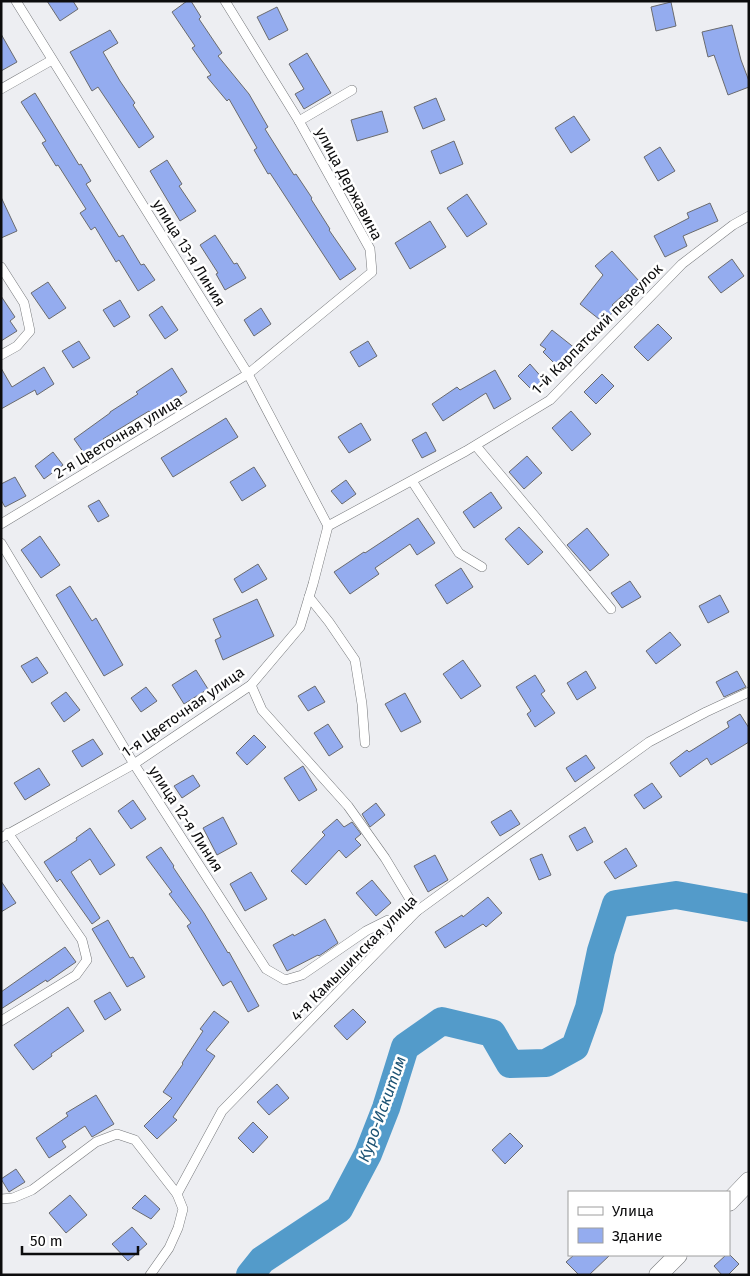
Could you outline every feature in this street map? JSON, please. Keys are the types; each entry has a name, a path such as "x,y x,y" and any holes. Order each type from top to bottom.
{"street":[{"path":"730,1201 749,1181"},
{"path":"658,1275 677,1256"}],"lane":[{"name":"улица 13-я Линия","path":"16,1 248,374 328,526"},
{"name":"улица Державина","path":"225,1 300,121 370,249 372,272 248,374"},
{"path":"1,89 52,60"},
{"path":"300,121 352,90"},
{"name":"1-й Карпатский переулок","path":"328,526 476,446 550,400 682,264 733,225 749,216"},
{"path":"1,267 24,304 30,331 17,346 1,355"},
{"name":"2-я Цветочная улица","path":"1,524 248,374"},
{"path":"476,446 611,609"},
{"path":"412,481 459,553 482,567"},
{"name":"1-я Цветочная улица","path":"5,836 134,764 251,686 300,627 328,526"},
{"name":"улица 12-я Линия","path":"1,543 134,764 266,969 285,980 302,975 366,931 388,920 408,920"},
{"path":"309,597 355,660 362,704 365,743"},
{"path":"251,686 262,710 348,806 385,858 417,911"},
{"name":"4-я Камышинская улица","path":"177,1194 222,1111 417,911 649,742 749,692"},
{"path":"1,1021 76,975 87,960 82,940 5,836"},
{"path":"1,1199 13,1198 32,1190 96,1142 117,1134 134,1140 177,1194 183,1209 178,1228 169,1248 150,1275"}],"building":[{"path":"47,1 73,1 78,9 60,21"},
{"path":"187,1 191,1 201,17 199,19 222,53 218,56 249,94 268,127 265,129 294,175 296,174 312,198 329,230 356,269 340,280 270,173 268,174 254,150 257,148 229,99 227,101 207,77 211,75 192,48 195,46 172,12"},
{"path":"671,2 676,26 656,31 651,7"},
{"path":"277,7 288,30 269,40 257,17"},
{"path":"732,25 741,60 749,81 749,87 728,95 714,55 708,57 702,32"},
{"path":"110,30 118,43 103,52 135,103 133,105 154,137 139,148 98,87 92,91 70,52"},
{"path":"1,34 17,62 1,71"},
{"path":"307,53 331,93 304,109 295,94 304,89 289,64"},
{"path":"35,93 79,165 81,164 91,181 86,184 119,237 123,235 141,265 144,264 155,280 138,291 119,260 116,262 95,227 91,230 80,213 86,209 42,143 46,141 21,102"},
{"path":"436,98 445,120 423,129 414,107"},
{"path":"382,111 388,132 357,141 351,120"},
{"path":"574,116 590,140 571,153 555,128"},
{"path":"454,141 463,164 440,174 431,151"},
{"path":"660,147 675,171 658,181 644,157"},
{"path":"167,160 182,184 179,186 196,211 180,221 150,171"},
{"path":"467,194 487,224 467,237 447,208"},
{"path":"1,197 17,231 1,238"},
{"path":"710,203 718,221 683,236 687,246 665,257 654,236 689,218 687,213"},
{"path":"430,221 446,247 410,269 395,243"},
{"path":"215,235 234,264 237,263 246,278 225,290 216,274 218,273 200,245"},
{"path":"612,251 639,281 612,305 616,308 604,323 580,304 603,275 595,266"},
{"path":"732,259 744,276 721,293 708,277"},
{"path":"48,282 66,308 49,319 31,293"},
{"path":"1,296 15,317 10,321 17,331 1,341"},
{"path":"120,300 130,317 114,327 103,310"},
{"path":"162,306 178,330 165,339 149,315"},
{"path":"261,308 271,324 254,336 244,320"},
{"path":"658,324 672,338 648,361 634,347"},
{"path":"552,330 576,349 564,364 562,362 558,367 543,352 546,349 540,345"},
{"path":"79,341 90,358 73,368 62,351"},
{"path":"368,341 377,356 359,367 350,352"},
{"path":"530,364 544,380 533,391 518,376"},
{"path":"44,367 54,384 37,395 35,390 1,409 1,368 12,387"},
{"path":"172,368 187,392 151,415 149,411 103,439 105,442 86,456 74,439 138,394 136,392"},
{"path":"495,370 511,399 494,409 486,393 443,421 432,404 457,387 460,390"},
{"path":"602,374 614,386 596,404 584,392"},
{"path":"571,411 591,434 572,451 552,428"},
{"path":"226,418 238,437 173,477 161,458"},
{"path":"361,423 371,440 349,453 338,437"},
{"path":"426,432 436,451 422,458 412,440"},
{"path":"53,452 63,465 44,479 35,466"},
{"path":"527,456 542,473 524,489 509,472"},
{"path":"254,467 266,486 242,501 230,482"},
{"path":"15,477 26,496 5,507 1,500 1,484"},
{"path":"346,480 356,494 342,504 331,491"},
{"path":"491,492 502,508 474,528 463,512"},
{"path":"99,500 109,516 98,522 88,506"},
{"path":"418,518 435,543 417,555 410,544 375,568 379,574 350,594 334,572"},
{"path":"519,527 543,552 528,565 505,539"},
{"path":"587,528 609,555 590,571 567,545"},
{"path":"40,536 60,565 41,578 21,550"},
{"path":"258,564 267,579 242,593 234,579"},
{"path":"461,568 473,587 447,604 435,585"},
{"path":"630,581 641,597 622,608 611,593"},
{"path":"70,586 92,621 96,618 123,665 104,676 56,595"},
{"path":"720,595 729,612 708,623 699,606"},
{"path":"257,599 274,636 223,660 215,640 221,637 213,619"},
{"path":"670,632 681,645 656,664 646,651"},
{"path":"37,657 48,673 32,683 21,666"},
{"path":"463,660 481,686 461,699 443,674"},
{"path":"196,670 208,689 184,704 172,685"},
{"path":"586,671 596,688 577,700 567,683"},
{"path":"737,671 746,687 724,697 716,682"},
{"path":"535,675 545,691 541,694 555,713 535,727 527,714 531,711 516,687"},
{"path":"315,686 325,702 308,711 298,696"},
{"path":"146,687 157,701 141,712 131,698"},
{"path":"66,692 80,710 64,722 51,703"},
{"path":"405,693 421,722 401,732 385,704"},
{"path":"740,714 749,728 749,742 711,765 707,758 680,777 670,763 687,750 689,752 729,727 727,722"},
{"path":"328,724 343,747 329,756 314,733"},
{"path":"254,735 266,747 247,765 236,753"},
{"path":"93,739 103,754 82,767 72,751"},
{"path":"586,755 595,768 575,782 566,768"},
{"path":"303,766 317,790 299,801 284,778"},
{"path":"39,768 50,785 25,800 14,783"},
{"path":"193,775 200,786 182,798 174,786"},
{"path":"652,783 662,797 644,809 634,795"},
{"path":"133,800 146,819 131,829 118,811"},
{"path":"376,803 385,815 370,827 362,814"},
{"path":"511,810 520,824 500,836 491,822"},
{"path":"223,817 237,844 217,855 203,828"},
{"path":"337,819 344,827 352,822 361,834 355,839 361,845 346,858 339,850 306,885 291,871 325,835 322,832"},
{"path":"585,827 593,842 577,851 569,836"},
{"path":"90,828 115,865 100,875 90,859 71,872 100,918 92,924 60,879 57,882 44,862 77,840 76,838"},
{"path":"161,847 229,952 259,1006 248,1012 231,981 223,986 187,926 191,923 169,894 172,892 146,857"},
{"path":"626,848 637,866 615,879 604,862"},
{"path":"542,854 551,875 539,880 530,859"},
{"path":"435,855 448,880 428,892 414,866"},
{"path":"251,872 267,899 245,911 230,884"},
{"path":"372,880 391,903 376,916 356,893"},
{"path":"1,881 16,903 1,912"},
{"path":"488,897 502,913 486,927 483,924 445,948 435,932 462,915 463,917"},
{"path":"325,919 338,943 319,956 287,971 273,945"},
{"path":"108,920 130,958 133,957 145,977 127,987 92,929"},
{"path":"65,947 76,962 47,982 46,980 1,1009 1,992"},
{"path":"110,992 121,1010 105,1020 94,1001"},
{"path":"68,1007 84,1031 51,1054 52,1056 33,1070 14,1045"},
{"path":"353,1009 366,1022 347,1040 334,1026"},
{"path":"214,1011 229,1022 206,1050 215,1056 173,1117 177,1120 157,1139 144,1126 172,1098 163,1092 203,1031 200,1029"},
{"path":"277,1084 289,1098 269,1115 257,1102"},
{"path":"96,1095 114,1124 92,1137 85,1126 62,1141 66,1147 49,1158 36,1138 68,1116 66,1113"},
{"path":"253,1122 268,1137 253,1153 238,1138"},
{"path":"510,1133 523,1146 505,1164 492,1150"},
{"path":"16,1169 25,1182 9,1192 1,1179"},
{"path":"70,1195 87,1215 66,1233 49,1213"},
{"path":"145,1195 160,1209 151,1219 132,1208"},
{"path":"132,1227 147,1244 128,1261 112,1244"},
{"path":"730,1255 739,1264 728,1275 722,1275 714,1266 725,1256"},
{"path":"573,1256 609,1256 589,1275 579,1275 566,1262"}],"waterway":[{"name":"Куро-Искитим","path":"250,1275 262,1260 339,1209 368,1154 386,1108 405,1047 442,1021 492,1033 510,1064 546,1063 575,1047 589,1008 601,951 616,904 676,895 749,908"}]}
